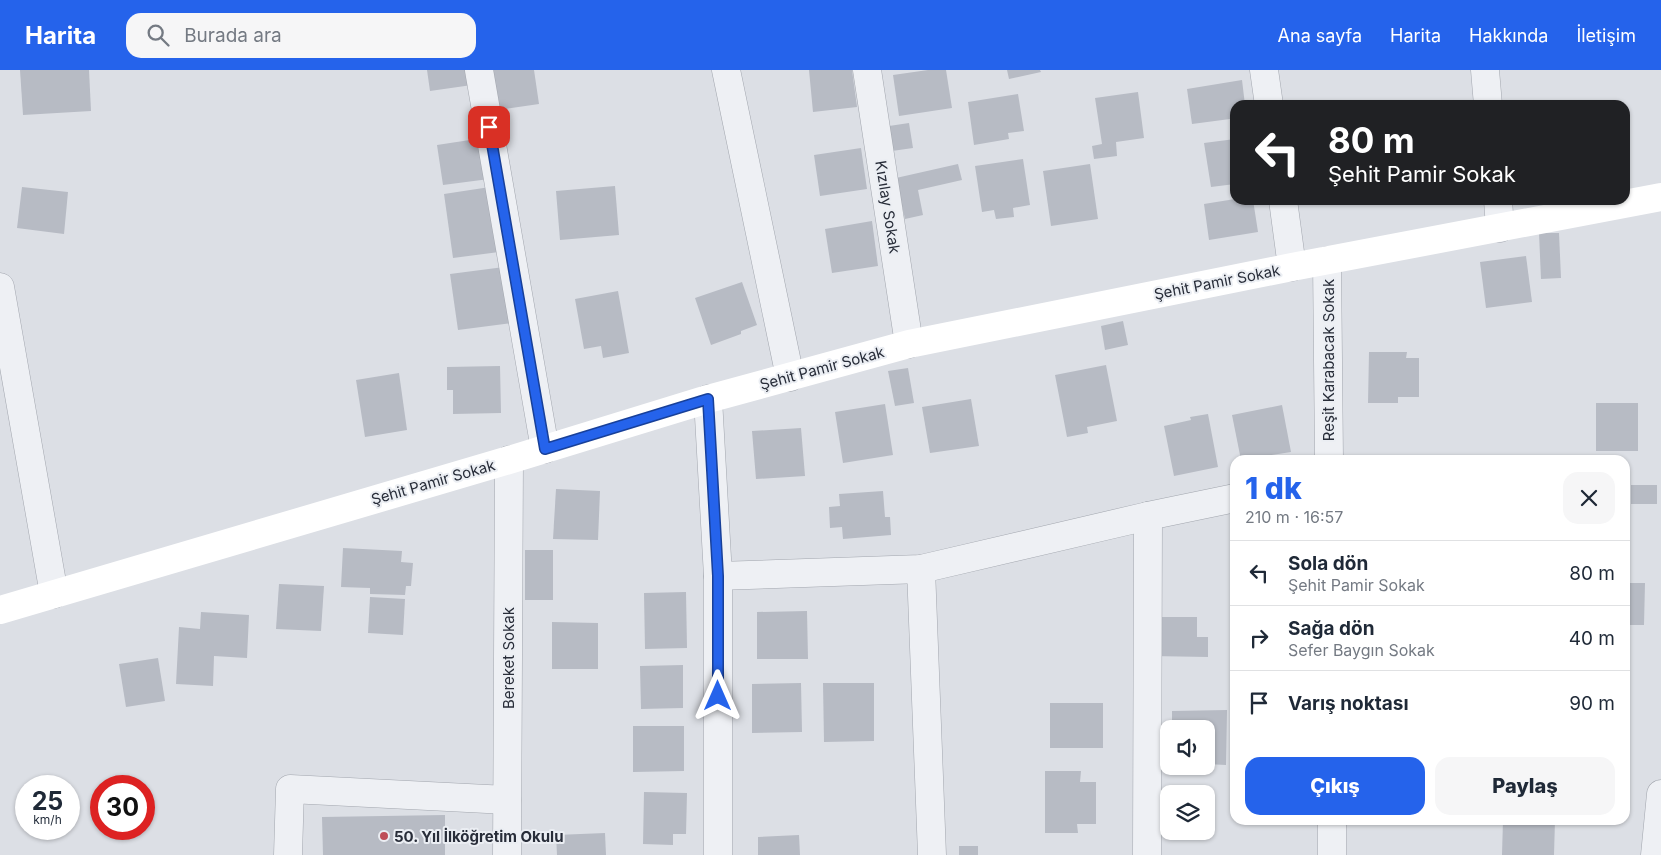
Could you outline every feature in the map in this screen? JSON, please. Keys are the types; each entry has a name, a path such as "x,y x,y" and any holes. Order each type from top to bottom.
{"street":[{"path":"479,70 545,449"},
{"path":"726,70 790,377"},
{"name":"Kızılay Sokak","path":"867,70 910,344"},
{"path":"1264,70 1268,100"},
{"path":"1485,70 1488,100"},
{"name":"Şehit Pamir Sokak","path":"1630,203 1661,197"},
{"path":"1284,205 1292,267"},
{"path":"1498,205 1500,228"},
{"name":"Şehit Pamir Sokak","path":"0,610 509,460 708,399 910,344 1292,267 1619,205"},
{"name":"Reşit Karabacak Sokak","path":"1327,261 1329,455"},
{"path":"0,287 54,594"},
{"path":"708,399 718,576 718,855"},
{"name":"Bereket Sokak","path":"507,855 509,460"},
{"path":"718,576 921,569 1148,516 1230,499"},
{"path":"1146,855 1148,516"},
{"path":"921,569 932,855"},
{"path":"288,855 290,789 507,800"},
{"path":"1655,855 1661,794"},
{"path":"1332,825 1332,855"}],"building":[{"path":"20,70 89,70 91,111 23,115"},
{"path":"427,70 470,70 472,85 430,91"},
{"path":"492,70 534,70 539,104 498,110"},
{"path":"809,70 852,70 857,107 813,112"},
{"path":"928,70 946,70 952,108 899,116 893,75"},
{"path":"1007,70 1040,70 1041,72 1009,79"},
{"path":"1242,80 1244,100 1230,100 1230,119 1192,124 1187,89"},
{"path":"1138,92 1144,138 1116,142 1117,156 1094,159 1092,146 1102,144 1095,98"},
{"path":"1018,94 1024,131 1008,133 1009,139 974,145 968,102"},
{"path":"909,123 913,148 892,151 889,126"},
{"path":"483,138 489,179 443,185 437,145"},
{"path":"1230,140 1230,185 1211,187 1204,143"},
{"path":"861,148 867,189 820,196 814,155"},
{"path":"1023,159 1030,205 1013,208 1014,217 996,219 994,210 982,212 975,166"},
{"path":"958,164 962,180 918,190 923,215 905,219 896,178"},
{"path":"1090,164 1098,219 1051,226 1043,171"},
{"path":"615,186 619,235 560,240 556,191"},
{"path":"22,187 68,192 64,234 17,228"},
{"path":"490,187 499,252 453,258 444,194"},
{"path":"1230,200 1230,205 1254,205 1258,232 1209,240 1204,204"},
{"path":"872,221 878,266 832,273 825,229"},
{"path":"1539,233 1559,233 1561,278 1541,279"},
{"path":"1526,256 1532,302 1486,308 1480,262"},
{"path":"504,267 511,323 458,330 450,274"},
{"path":"742,282 757,325 741,331 741,334 711,345 695,298"},
{"path":"618,291 629,353 603,358 601,346 584,349 575,299"},
{"path":"1123,321 1128,345 1105,350 1101,326"},
{"path":"1369,352 1407,352 1406,358 1419,358 1419,397 1398,397 1398,403 1368,403"},
{"path":"1106,365 1117,421 1087,427 1088,433 1067,437 1055,375"},
{"path":"500,366 501,413 453,414 453,390 447,390 447,367"},
{"path":"908,368 914,403 895,406 888,371"},
{"path":"399,373 407,430 365,437 356,380"},
{"path":"971,399 979,446 930,453 922,407"},
{"path":"1596,403 1638,403 1638,451 1596,451"},
{"path":"885,404 893,455 843,463 835,412"},
{"path":"1282,405 1291,452 1272,455 1240,455 1232,415"},
{"path":"1208,414 1218,467 1174,476 1164,426 1191,420 1190,417"},
{"path":"801,428 805,476 756,479 752,431"},
{"path":"1631,485 1657,485 1657,504 1631,504"},
{"path":"556,489 600,491 598,540 553,539"},
{"path":"883,491 885,517 890,517 891,535 843,539 842,527 830,528 829,507 840,506 839,494"},
{"path":"343,548 402,551 401,562 413,563 411,586 406,586 405,595 370,594 370,588 341,587"},
{"path":"525,550 553,550 553,600 525,600"},
{"path":"1630,583 1645,583 1644,625 1630,625"},
{"path":"279,584 324,586 321,631 276,629"},
{"path":"686,592 687,648 645,649 644,593"},
{"path":"370,597 405,599 403,635 368,633"},
{"path":"807,611 808,659 757,659 757,612"},
{"path":"201,612 249,615 247,658 214,656 213,686 176,684 179,627 200,629"},
{"path":"1155,617 1197,617 1197,637 1208,637 1208,657 1151,656"},
{"path":"552,622 598,623 598,669 552,669"},
{"path":"158,658 165,701 126,707 119,664"},
{"path":"683,665 683,708 641,709 640,666"},
{"path":"801,683 802,732 752,733 752,684"},
{"path":"823,683 874,683 874,741 824,742"},
{"path":"1050,703 1103,703 1103,748 1050,748"},
{"path":"1227,710 1226,765 1215,764 1215,720 1172,720 1172,711"},
{"path":"633,726 684,726 684,771 633,772"},
{"path":"1045,771 1081,771 1080,782 1096,782 1096,824 1077,824 1078,833 1045,833"},
{"path":"644,792 687,793 686,834 673,834 673,845 643,844"},
{"name":"50. Yıl İlköğretim Okulu","path":"445,815 445,855 323,855 322,817"},
{"path":"1503,825 1555,825 1554,855 1502,855"},
{"path":"605,833 606,855 557,855 556,835"},
{"path":"799,835 800,855 758,855 758,837"},
{"path":"959,846 978,846 978,855 959,855"}],"place":[{"name":"50. Yıl İlköğretim Okulu","path":"384,836"}],"route":[{"path":"489,127 545,449 708,399 718,576 718,696"}]}
